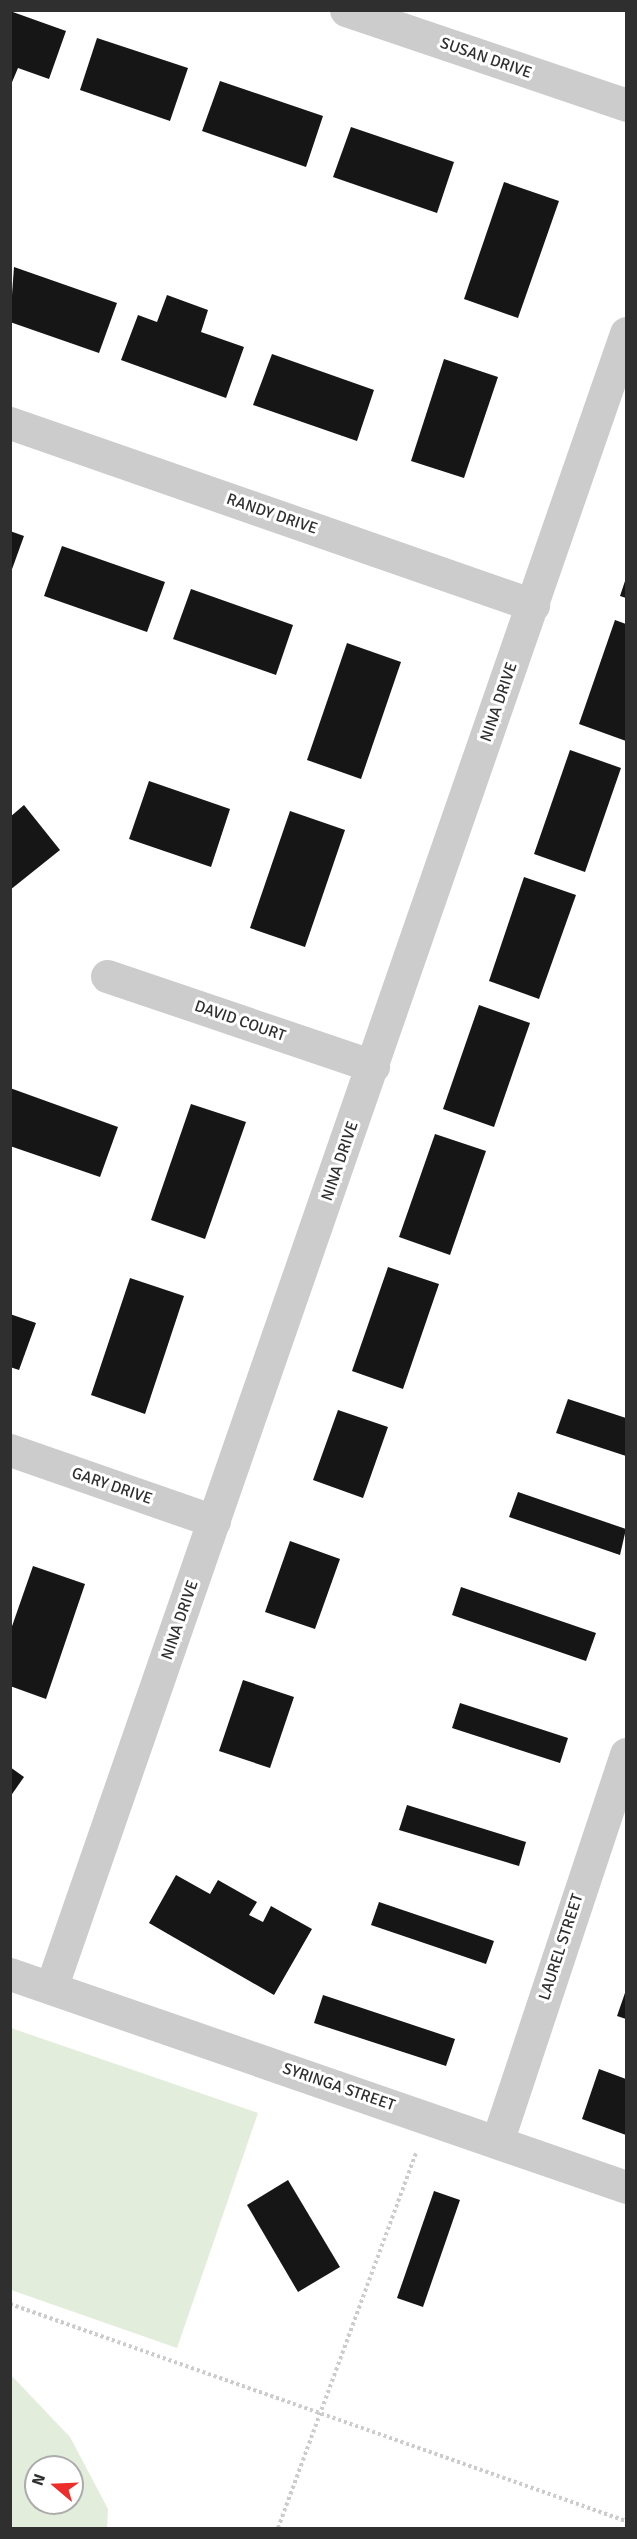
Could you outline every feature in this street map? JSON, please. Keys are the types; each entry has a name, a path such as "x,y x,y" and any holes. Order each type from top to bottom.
{"street":[{"name":"SUSAN DRIVE","path":"346,10 627,105"},
{"name":"NINA DRIVE","path":"51,1988 627,333"},
{"name":"RANDY DRIVE","path":"10,423 533,605"},
{"name":"DAVID COURT","path":"107,976 373,1066"},
{"name":"GARY DRIVE","path":"10,1450 214,1521"},
{"name":"LAUREL STREET","path":"497,2142 627,1754"},
{"name":"SYRINGA STREET","path":"10,1974 627,2187"}],"path":[{"path":"278,2529 318,2413 428,2118"},
{"path":"10,2304 627,2521"}],"green space":[{"path":"11,2028 258,2113 177,2348 11,2290"},
{"path":"10,2374 70,2437 80,2455 24,2455 24,2515 84,2515 84,2464 108,2509 107,2528 11,2528"}],"building":[{"path":"10,11 66,31 49,79 18,68 10,87"},
{"path":"97,38 188,68 170,121 80,90"},
{"path":"220,81 323,116 306,167 202,131"},
{"path":"351,127 454,162 437,213 333,177"},
{"path":"504,182 559,201 518,318 464,299"},
{"path":"14,267 117,303 99,353 10,322"},
{"path":"167,295 208,310 201,332 244,347 226,398 121,360 138,315 157,322"},
{"path":"272,354 374,390 357,441 253,405"},
{"path":"444,359 498,377 464,478 411,461"},
{"path":"10,531 24,536 11,572 10,572"},
{"path":"62,546 165,582 147,632 44,596"},
{"path":"626,578 626,598 620,596"},
{"path":"191,589 293,625 276,675 173,639"},
{"path":"615,620 626,624 626,741 579,724"},
{"path":"347,643 401,662 361,779 307,760"},
{"path":"570,750 621,768 585,872 534,854"},
{"path":"149,781 230,809 211,867 129,839"},
{"path":"24,805 60,850 10,890 10,817"},
{"path":"290,811 345,830 305,947 250,928"},
{"path":"524,877 576,895 539,999 489,981"},
{"path":"479,1005 530,1023 494,1127 443,1109"},
{"path":"10,1088 118,1127 100,1177 10,1146"},
{"path":"191,1104 246,1122 205,1239 151,1220"},
{"path":"435,1134 486,1151 450,1255 399,1237"},
{"path":"388,1267 439,1284 403,1389 352,1371"},
{"path":"130,1278 184,1296 145,1414 91,1395"},
{"path":"10,1314 36,1323 19,1370 10,1367"},
{"path":"568,1399 626,1418 626,1456 556,1433"},
{"path":"338,1410 388,1427 363,1498 313,1480"},
{"path":"518,1492 626,1529 620,1555 509,1517"},
{"path":"290,1541 340,1559 315,1629 265,1612"},
{"path":"33,1566 85,1584 46,1699 10,1686 10,1632"},
{"path":"461,1587 596,1633 586,1661 452,1615"},
{"path":"243,1680 294,1697 270,1768 219,1751"},
{"path":"460,1703 568,1738 560,1763 452,1728"},
{"path":"10,1767 24,1777 10,1797"},
{"path":"407,1805 526,1842 519,1866 399,1830"},
{"path":"176,1875 210,1894 218,1880 257,1902 249,1915 263,1922 271,1906 312,1929 274,1995 149,1923"},
{"path":"379,1902 494,1941 486,1964 371,1925"},
{"path":"626,1990 626,2019 617,2016"},
{"path":"323,1995 455,2039 446,2066 314,2023"},
{"path":"599,2069 626,2079 626,2135 582,2119"},
{"path":"288,2180 340,2267 298,2292 247,2205"},
{"path":"434,2191 460,2200 423,2307 397,2298"}]}
